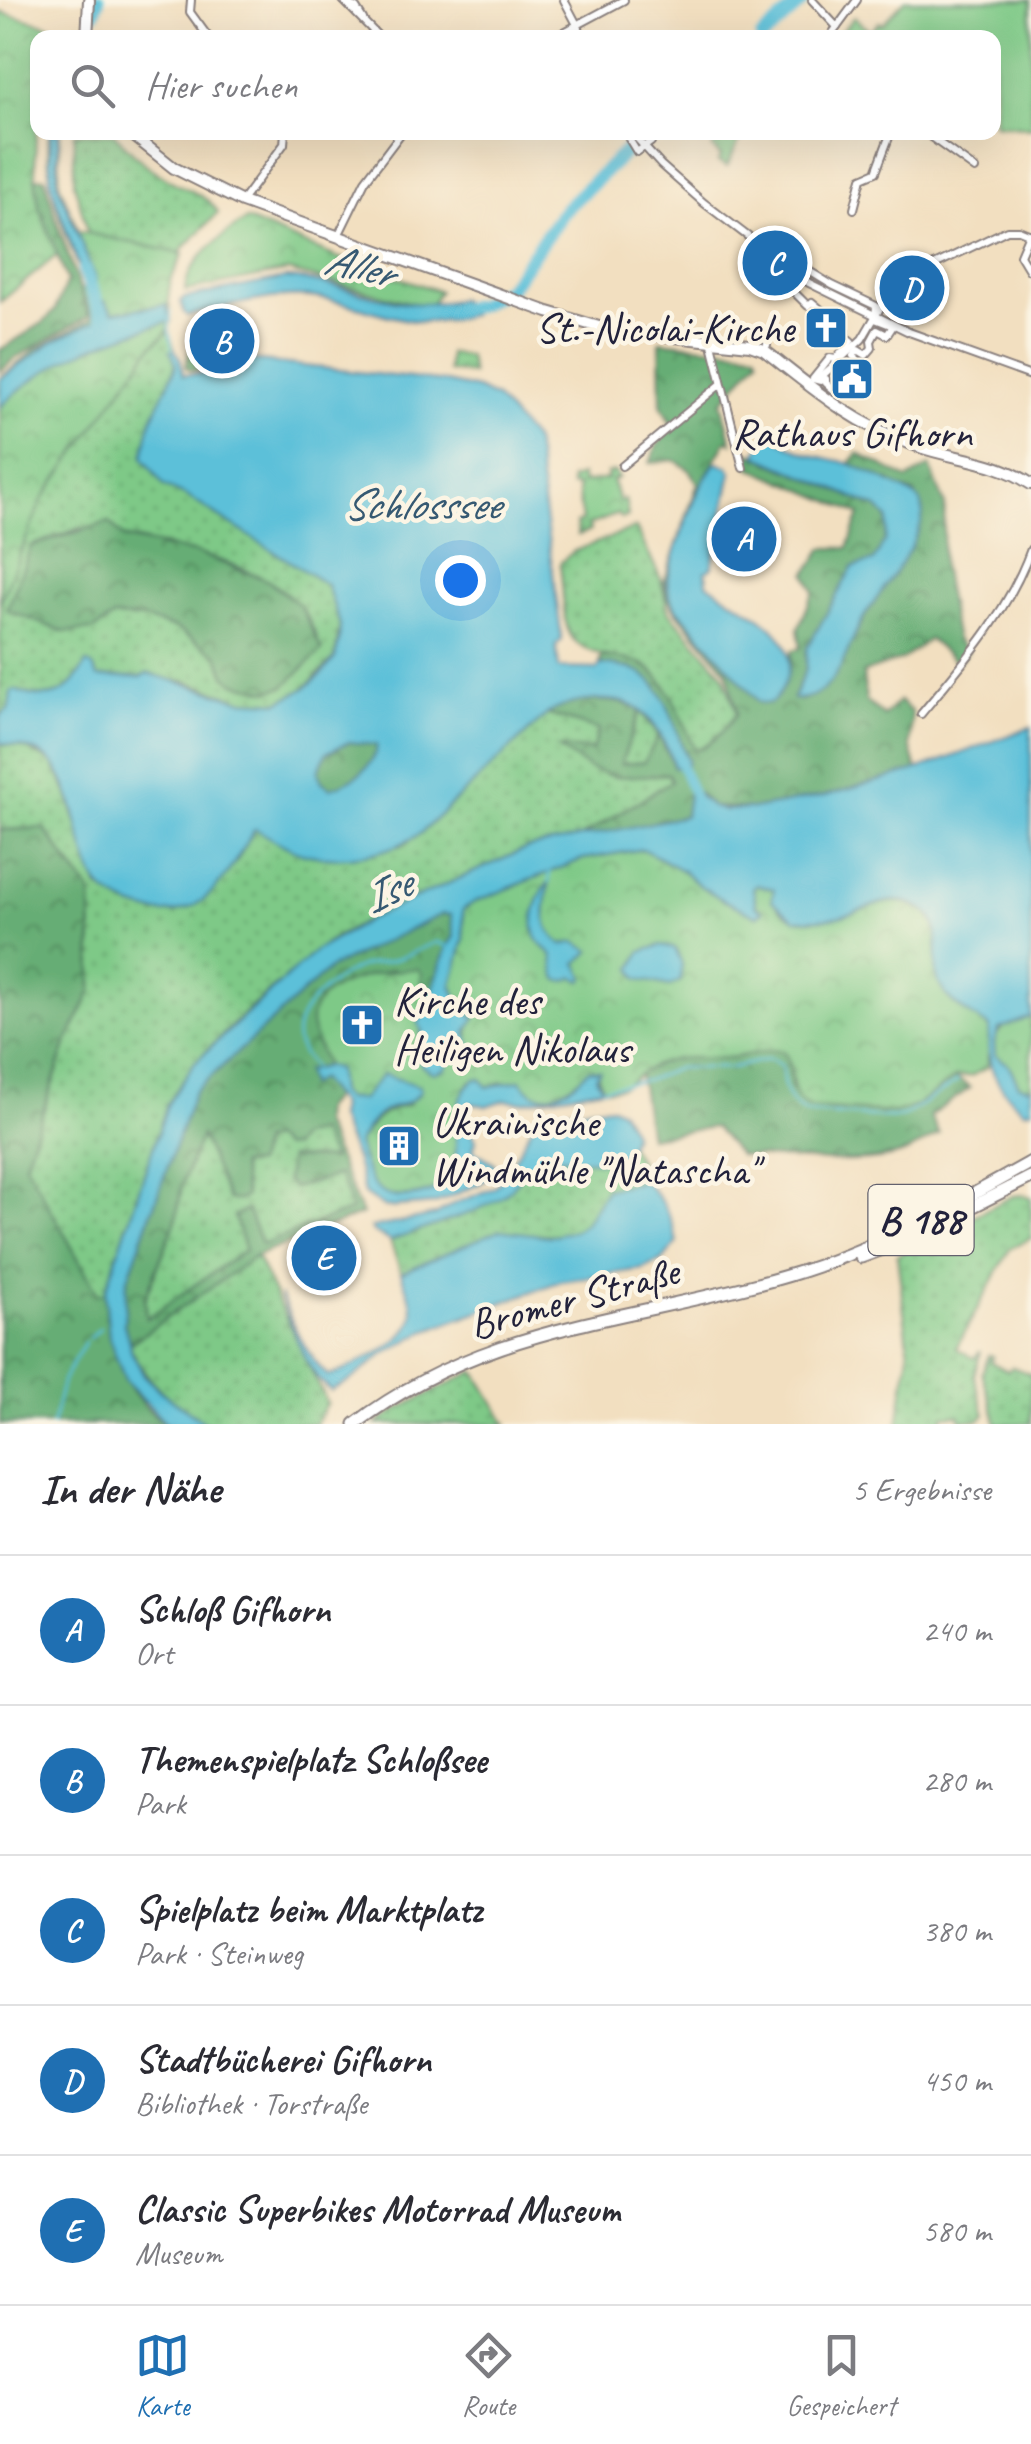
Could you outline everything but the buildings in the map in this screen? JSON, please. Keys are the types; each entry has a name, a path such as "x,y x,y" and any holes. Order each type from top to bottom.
{"main road":[{"name":"Bromer Straße","path":"355,1424 430,1375 516,1340 712,1296 890,1248 1028,1172"}],"street":[{"path":"87,30 89,0"},
{"path":"191,0 190,12 204,30"},
{"path":"343,0 356,8 373,30"},
{"path":"564,0 581,30"},
{"path":"568,30 624,0"},
{"path":"835,30 857,0"},
{"path":"813,1 837,27"},
{"path":"139,140 174,168 242,202 507,298 592,326 750,344 764,350 862,425 919,447 1001,467 1031,484"},
{"path":"242,202 285,140"},
{"path":"337,237 365,181 396,140"},
{"path":"630,140 637,152 651,142 648,140"},
{"path":"854,209 862,178 876,172 888,140"},
{"path":"935,140 975,169"},
{"path":"644,148 704,204 799,276 894,326 886,335 876,330 870,341 872,348 867,354 858,350 853,356 857,360 840,378 845,382 835,391 826,379 818,381"},
{"path":"818,381 847,356 889,294 922,271 1006,230 1030,234"},
{"path":"1029,270 1020,255 1030,234"},
{"path":"818,381 814,378 817,373 851,342 843,334 846,331 812,302 808,306 783,281 796,262 828,288"},
{"path":"790,287 799,276"},
{"path":"875,316 1031,376"},
{"path":"711,339 743,468"},
{"path":"622,466 721,384"},
{"path":"921,714 985,636 1021,577 1031,549"}],"green space":[{"path":"905,0 1031,0 1031,128 1001,125 1001,30 871,30 879,22 882,24"},
{"path":"0,12 66,30 30,30 30,140 36,140 39,207 57,255 0,302"},
{"path":"854,17 869,30 843,30"},
{"path":"49,140 60,140 59,183 78,231 183,254 170,285 168,330 153,345 42,500 0,603 0,378 35,350 93,318 81,290 87,287 53,193"},
{"path":"74,140 121,140 150,167 201,196 218,213 179,253 98,268 74,183"},
{"path":"718,140 740,140 727,166 718,162 721,156 712,148"},
{"path":"45,177 89,316 14,359 0,372 0,350 44,322 55,310 67,281 39,207 35,178"},
{"path":"247,220 336,257 439,291 431,304 420,305 288,271 185,291 199,259"},
{"path":"165,323 176,364 170,380 164,486 185,495 327,585 340,625 335,658 304,689 279,702 241,700 185,681 98,677 86,664 73,683 57,694 39,696 16,690 9,708 0,716 0,407","holes":["80,528 196,553 254,574 298,604 317,638 285,686 247,685 225,674 218,655 175,628 144,619 114,617 31,546"]},
{"path":"195,329 246,332 251,337 230,348 201,345"},
{"path":"660,341 756,352 759,358 722,402 732,443 727,440 699,488 667,586 676,607 759,702 790,668 792,650 801,648 798,629 814,591 806,574 823,548 848,548 860,514 749,467 747,452 878,508 888,519 885,541 874,561 853,567 807,648 806,668 793,698 801,700 816,694 835,675 865,616 912,544 922,517 915,494 849,464 858,453 908,479 930,466 945,505 942,565 952,621 956,639 967,652 957,663 929,639 903,659 863,673 866,701 884,716 899,701 912,712 910,745 917,770 825,796 752,809 712,807 698,792 688,794 685,816 577,839 671,782 669,774 615,777 590,769 558,748 592,750 599,730 547,714 594,700 618,702 640,711 621,764 644,762 659,735 674,767 684,767 688,760 668,708 653,684 640,675 600,664 601,656 640,663 660,679 695,750 714,739 737,713 727,671 667,598 664,582 698,483 688,469 674,460 650,463 657,445 673,428 661,405"},
{"path":"191,344 238,352 240,365 190,370 186,367"},
{"path":"449,353 468,356 472,374 448,371"},
{"path":"615,472 618,478 612,480 619,501 625,500 628,516 621,519 618,514 589,525 590,531 578,535 576,523 582,521 577,486 571,486 571,479 581,476 583,483 607,479 607,473"},
{"path":"109,522 124,538 197,553 267,580 300,605 322,650 285,686 268,691 235,683 225,675 218,655 175,628 144,619 114,617 94,630 64,632 7,610 31,546"},
{"path":"636,528 660,577 668,610 723,674 737,713 713,739 695,750 632,661 607,656 577,643 566,622 560,563 574,551"},
{"path":"640,711 659,735 644,763 620,764"},
{"path":"547,714 599,730 592,750 560,749 588,766 624,776 669,774 671,781 577,839 528,848 332,939 251,1007 195,1062 167,1105 105,1293 98,1295 25,1163 67,1042 92,991 91,893 44,828 0,830 0,744 21,746 53,763 67,792 99,888 124,903 236,862 255,828 289,847 401,846 421,833"},
{"path":"348,742 378,745 372,761 361,773 331,788 317,772 326,753"},
{"path":"44,828 91,893 92,991 67,1042 25,1163 98,1294 105,1293 114,1349 128,1382 150,1411 166,1424 0,1424 0,830"},
{"path":"643,849 727,902 761,909 756,906 753,887 774,889 779,908 798,919 832,917 885,903 917,906 930,917 938,934 938,970 950,996 985,1023 995,1036 1008,1023 1031,1017 1031,1088 1019,1085 1008,1064 988,1056 988,1067 971,1076 956,1077 916,1106 895,1113 811,1108 797,1097 783,1051 674,1059 611,1089 603,1088 597,1074 589,1069 566,1088 547,1096 530,1092 523,1084 502,1082 487,1087 471,1081 462,1097 453,1167 446,1181 433,1191 410,1196 396,1197 378,1190 368,1176 357,1144 378,1118 409,1104 384,1074 362,1099 345,1099 339,1093 336,1070 326,1066 313,1032 314,1007 337,987 354,980 418,969 421,981 432,993 417,1048 449,1059 464,1059 469,1042 468,1024 452,984 464,939 463,909 583,859"},
{"path":"442,914 451,915 454,937 447,946 432,993 421,981 392,969 332,989 311,1022 326,1066 310,1084 318,1078 334,1096 323,1109 322,1123 362,1214 256,1256 129,1344 124,1324 127,1281 194,1092 329,968","holes":["318,1131 332,1159 289,1158 286,1180 293,1188 339,1175 352,1210 262,1245 247,1210 234,1216 245,1250 147,1318 145,1299 176,1220 182,1184 201,1135 228,1200 245,1196 240,1165 256,1164 262,1141 272,1139 283,1148 292,1147 300,1137"]},
{"path":"769,1049 783,1051 789,1058 792,1090 916,1106 956,1077 970,1088 930,1116 939,1134 887,1158 823,1161 739,1155 714,1127 649,1137 639,1073 668,1059 733,1058"},
{"path":"319,1131 333,1159 289,1159 294,1188 339,1174 352,1210 262,1245 247,1210 234,1216 245,1250 147,1319 145,1299 176,1220 182,1184 201,1133 228,1199 240,1200 245,1196 240,1164 250,1163 260,1152 262,1140 272,1139 280,1144"},
{"path":"630,1146 643,1169 640,1170 644,1181 621,1188 571,1232 531,1234 493,1242 401,1273 390,1241 490,1203 541,1161 598,1160"},
{"path":"1013,1196 1031,1197 1031,1238 1010,1249 956,1348 974,1358 981,1351 974,1375 985,1415 979,1420 961,1421 960,1415 943,1416 942,1424 898,1424 909,1353 897,1255"},
{"path":"256,1256 327,1403 315,1424 201,1421 163,1393 141,1367 129,1344"},
{"path":"989,1355 993,1356 991,1362 1008,1371 1012,1367 1031,1374 1031,1424 997,1424 982,1373"},
{"path":"475,1371 507,1424 376,1424 395,1411"}],"water":[{"path":"50,140 59,140 57,182 96,280 85,285 50,182"},
{"path":"286,278 394,301 437,303 459,299 471,315 429,322 302,297 253,301 188,316 184,313 184,298"},
{"path":"105,301 113,312 166,305 171,321 124,335 58,364 0,407 0,379 52,342 97,320 94,308"},
{"name":"Schlosssee","path":"175,350 181,358 183,375 243,369 242,359 446,382 496,398 535,442 562,640 556,645 559,668 598,669 600,664 644,675 668,708 688,761 684,768 674,767 661,737 641,711 607,700 581,702 547,714 421,833 395,846 366,855 320,857 292,850 255,829 222,880 195,905 178,912 158,913 108,894 90,868 69,794 55,766 37,752 0,743 0,716 9,708 11,692 58,694 73,683 86,663 98,677 141,677 148,673 241,700 279,702 321,675 335,658 339,641 340,625 327,585 185,495 164,486 143,457 151,421 176,364 170,351","holes":["349,742 377,745 372,761 354,778 330,788 321,781 318,772 326,753"]},
{"path":"768,433 804,452 847,463 899,487 921,502 923,514 912,544 864,617 834,678 820,692 802,699 793,699 806,669 807,648 853,567 874,561 885,540 888,519 878,508 756,455"},
{"path":"716,463 728,466 732,472 712,567 706,571 707,583 756,614 782,639 789,655 788,673 779,694 768,703 759,702 676,607 669,590 669,574 686,521"},
{"path":"1031,727 1031,1017 999,1029 994,1042 995,1055 1008,1064 1019,1085 1031,1088 1031,1110 1023,1110 1013,1101 994,1073 989,1052 990,1027 957,1006 942,989 937,978 936,930 924,910 892,901 837,917 795,919 772,901 774,889 757,885 753,888 756,906 763,911 757,916 727,902 643,849 583,859 463,909 464,939 452,984 461,1009 476,1017 467,1031 470,1046 464,1059 450,1059 445,1069 433,1073 422,1066 416,1055 423,1035 418,1022 454,937 451,915 442,914 330,968 194,1092 127,1281 124,1324 132,1353 144,1375 207,1424 167,1424 125,1380 109,1338 105,1293 167,1105 195,1062 315,951 379,914 528,848 685,816 688,794 693,791 712,807 724,810 825,796 917,770"},
{"path":"549,882 545,916 549,930 562,945 575,942 591,951 577,963 585,978 582,981 574,977 559,980 553,956 536,937 536,908"},
{"path":"661,945 675,948 682,964 680,981 670,986 638,979 632,969 641,952"},
{"path":"326,1066 337,1070 339,1093 345,1099 362,1099 383,1074 419,1086 421,1090 413,1099 375,1118 357,1144 376,1188 404,1197 431,1192 446,1181 454,1166 457,1111 463,1094 475,1079 481,1079 487,1087 521,1080 536,1094 546,1095 574,1084 589,1069 600,1070 596,1077 603,1088 522,1102 505,1100 487,1106 469,1103 463,1110 476,1140 473,1150 494,1163 496,1170 481,1183 435,1204 385,1208 364,1194 356,1161 338,1118 340,1105 319,1079 309,1085 305,1071"},
{"path":"612,1106 621,1111 633,1132 619,1156 598,1161 547,1158 532,1165 500,1198 476,1210 390,1241 373,1232 371,1228 436,1215 494,1188 536,1119 547,1111"},
{"path":"644,1181 673,1225 677,1243 663,1260 643,1269 561,1281 425,1331 331,1391 306,1360 280,1295 313,1358 328,1376 338,1373 385,1349 405,1332 413,1311 401,1273 499,1230 550,1236 575,1230 585,1223 606,1189"}],"waterway":[{"path":"94,12 98,0"},
{"name":"Aller","path":"771,30 804,0"},
{"name":"Aller","path":"452,312 481,304 509,288 565,209 641,140"},
{"path":"84,270 103,320"},
{"path":"171,311 173,350"},
{"path":"678,758 695,799"},
{"path":"549,882 550,869"},
{"path":"313,1067 299,1048 297,1028 318,995 362,966 399,958 437,942 447,946"},
{"path":"603,1088 648,1080 678,1068 730,1068 770,1059 782,1066 790,1100 807,1113 892,1118 904,1116 958,1081"},
{"path":"89,1338 100,1328"},
{"path":"52,1424 63,1380 85,1342"}],"place":[{"name":"Spielplatz beim Marktplatz","path":"775,263"},
{"name":"Stadtbücherei Gifhorn","path":"912,288"},
{"name":"St.-Nicolai-Kirche","path":"826,328"},
{"name":"Themenspielplatz Schloßsee","path":"222,341"},
{"name":"Rathaus Gifhorn","path":"852,379"},
{"name":"Schloß Gifhorn","path":"744,539"},
{"name":"Kirche des Heiligen Nikolaus","path":"362,1025"},
{"name":"Ukrainische Windmühle \"Natascha\"","path":"399,1146"},
{"name":"Classic Superbikes Motorrad Museum","path":"324,1258"}],"water label":[{"name":"Ise","path":"387,891"}]}
